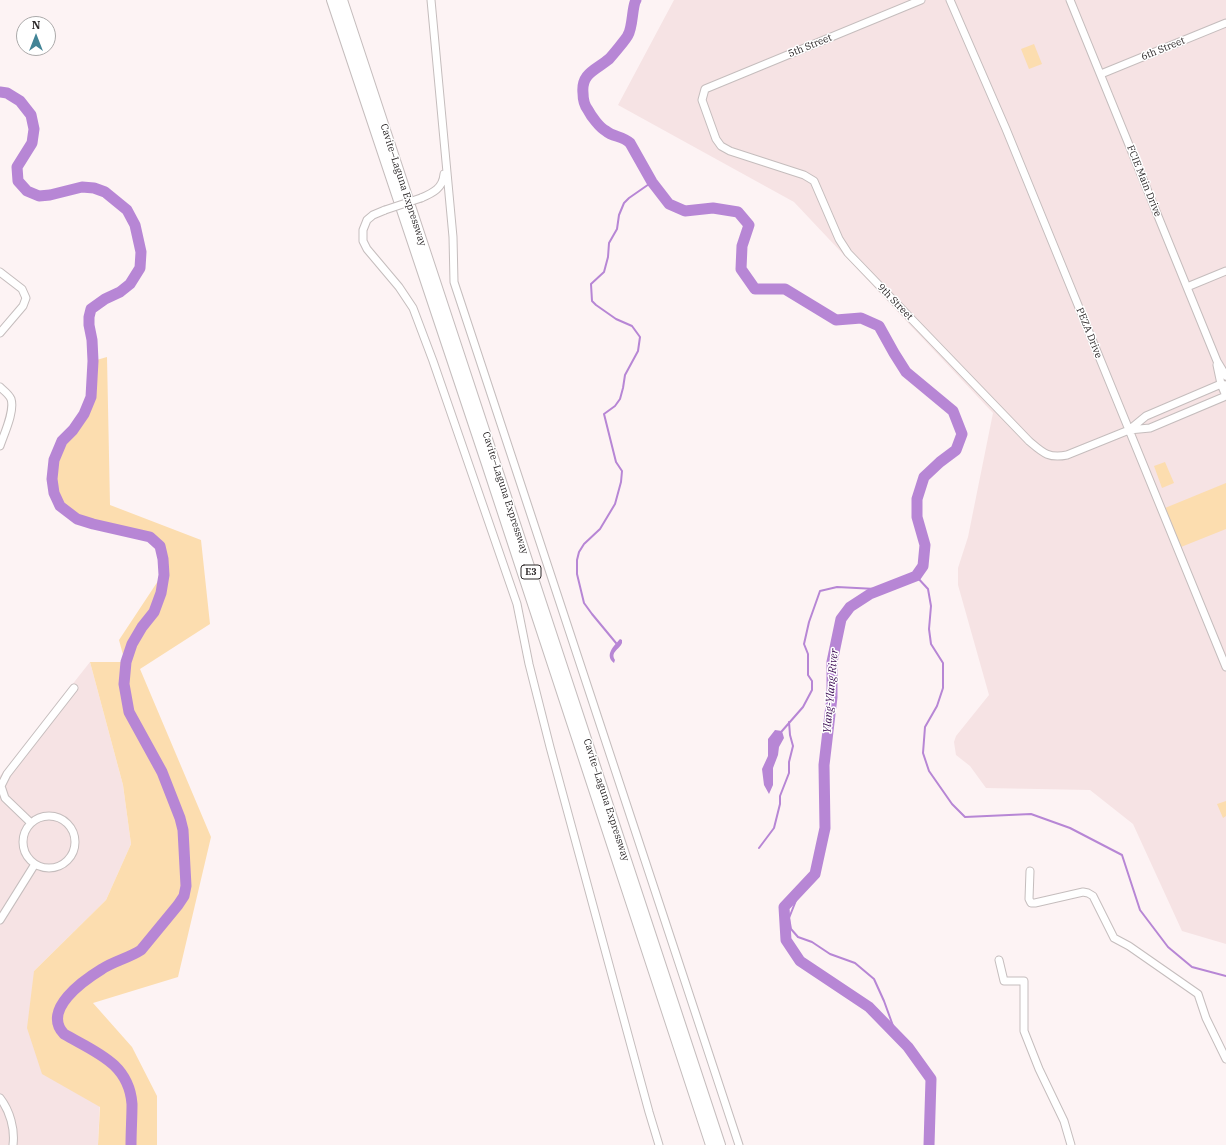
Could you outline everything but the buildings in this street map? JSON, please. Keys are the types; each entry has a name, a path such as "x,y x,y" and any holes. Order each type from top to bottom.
{"highway":[{"name":"Cavite–Laguna Expressway","path":"332,0 495,487 711,1145"},
{"name":"Cavite–Laguna Expressway","path":"342,0 720,1145"}],"street":[{"path":"431,0 453,237 454,282 739,1145"},
{"name":"5th Street","path":"702,95 705,89 920,0"},
{"name":"PEZA Drive","path":"950,0 1006,129 1226,667"},
{"name":"FCIE Main Drive","path":"1070,0 1217,361 1226,396"},
{"name":"6th Street","path":"1101,74 1226,23"},
{"name":"9th Street","path":"702,95 702,100 716,140 721,146 730,151 804,175 814,181 839,239 848,253 1029,441 1043,453 1050,456 1059,457 1067,455 1129,430 1150,428 1226,396"},
{"path":"445,150 444,177 441,185 433,192 421,198 372,215 367,220 363,230 363,241 367,249 400,286 414,308 517,604 529,664 550,747 659,1145"},
{"path":"1187,287 1226,271"},
{"path":"0,272 22,289 26,298 23,306 1,330"},
{"name":"FCIE Main Drive","path":"1217,361 1226,376"},
{"name":"9th Street","path":"1129,430 1146,416 1223,384"},
{"path":"0,387 10,397 12,404 12,411 0,446"},
{"path":"31,823 5,798 1,786 6,774 74,688"},
{"path":"47,815 56,816 65,820 71,826 75,835 76,844 74,852 69,860 62,865 53,868 44,868 35,864 29,859 25,852 23,836 31,823 47,815"},
{"path":"0,920 35,864"},
{"path":"1030,871 1031,903 1083,892 1088,893 1093,896 1114,938 1129,946 1198,994 1206,1018 1226,1059"},
{"path":"999,960 1004,982 1024,981 1024,1032 1039,1069 1064,1121 1071,1145"},
{"path":"0,1098 13,1128 13,1145"}],"shaded area":[{"path":"674,0 1226,0 1226,944 1182,931 1133,824 1090,790 986,788 970,766 956,755 954,742 956,736 989,695 958,585 958,568 968,537 993,413 794,202 618,105"},
{"path":"1034,44 1042,64 1029,69 1021,49"},
{"path":"107,357 110,505 201,540 210,624 140,669 211,837 178,977 93,1003 132,1047 157,1096 157,1145 98,1145 100,1107 42,1074 27,1028 34,971 106,900 131,844 123,785 90,662 125,662 119,640 158,581 163,559 160,546 150,537 117,529 91,526 77,519 60,506 54,493 52,479 54,460 62,441 73,430 84,414 91,397 93,361"},
{"path":"1165,462 1174,483 1162,488 1154,466"},
{"path":"1226,483 1226,529 1181,547 1165,508"},
{"path":"620,639 622,640 622,643 614,653 614,663 611,660 610,654"},
{"path":"90,662 123,785 131,844 106,900 34,971 100,1100 98,1145 0,1145 0,776"},
{"path":"775,730 782,731 784,738 779,747 778,755 773,768 773,785 769,794 764,785 762,769 768,756 768,739"},
{"path":"1226,801 1226,816 1223,818 1217,804"}],"waterway":[{"name":"Ylang-Ylang River","path":"636,0 631,27 627,37 609,59 590,73 584,81 584,102 593,118 609,133 630,143 652,182 669,204 685,211 713,208 738,212 749,225 742,246 741,269 755,289 785,289 836,320 861,318 879,326 906,372 953,411 962,434 956,450 924,477 917,499 917,517 925,545 923,566 916,576 870,594 850,607 841,619 832,662 832,697 824,765 825,828 815,874 784,907 786,940 800,961 869,1007 908,1047 931,1079 929,1145"},
{"path":"0,92 7,93 20,101 31,115 34,129 32,143 17,167 18,181 27,191 39,196 50,195 82,187 94,188 105,192 127,210 135,225 141,252 140,268 130,284 120,292 105,299 91,309 89,317 93,361 91,397 84,414 73,430 62,441 54,460 52,479 54,493 60,506 77,519 150,537 160,546 163,559 164,575 161,593 154,612 142,627 132,644 126,662 124,684 129,712 162,772 180,818 183,830 186,886 184,896 141,950 107,966 85,980 61,1006 58,1015 58,1025 64,1034 108,1060 124,1078 129,1090 132,1104 131,1145"},
{"path":"616,643 584,603 577,574 577,560 579,552 584,544 600,529 615,504 621,482 622,471 616,462 604,414 615,406 620,399 625,375 638,351 640,337 632,326 616,319 592,301 591,284 604,272 608,257 609,243 617,229 619,215 624,203 652,182"},
{"path":"916,576 928,589 931,606 929,629 931,644 943,663 943,688 937,706 925,727 923,753 929,771 952,804 965,817 1031,814 1070,828 1122,855 1140,910 1168,947 1192,967 1226,976"},
{"path":"782,731 803,707 812,690 812,681 808,675 808,654 804,644 809,622 820,591 837,587 876,589 895,585"},
{"path":"759,848 774,828 780,804 780,796 789,773 789,762 793,746 789,722"},
{"path":"801,888 789,918 791,929 798,937 812,942 830,954 855,963 874,979 896,1034"}]}
